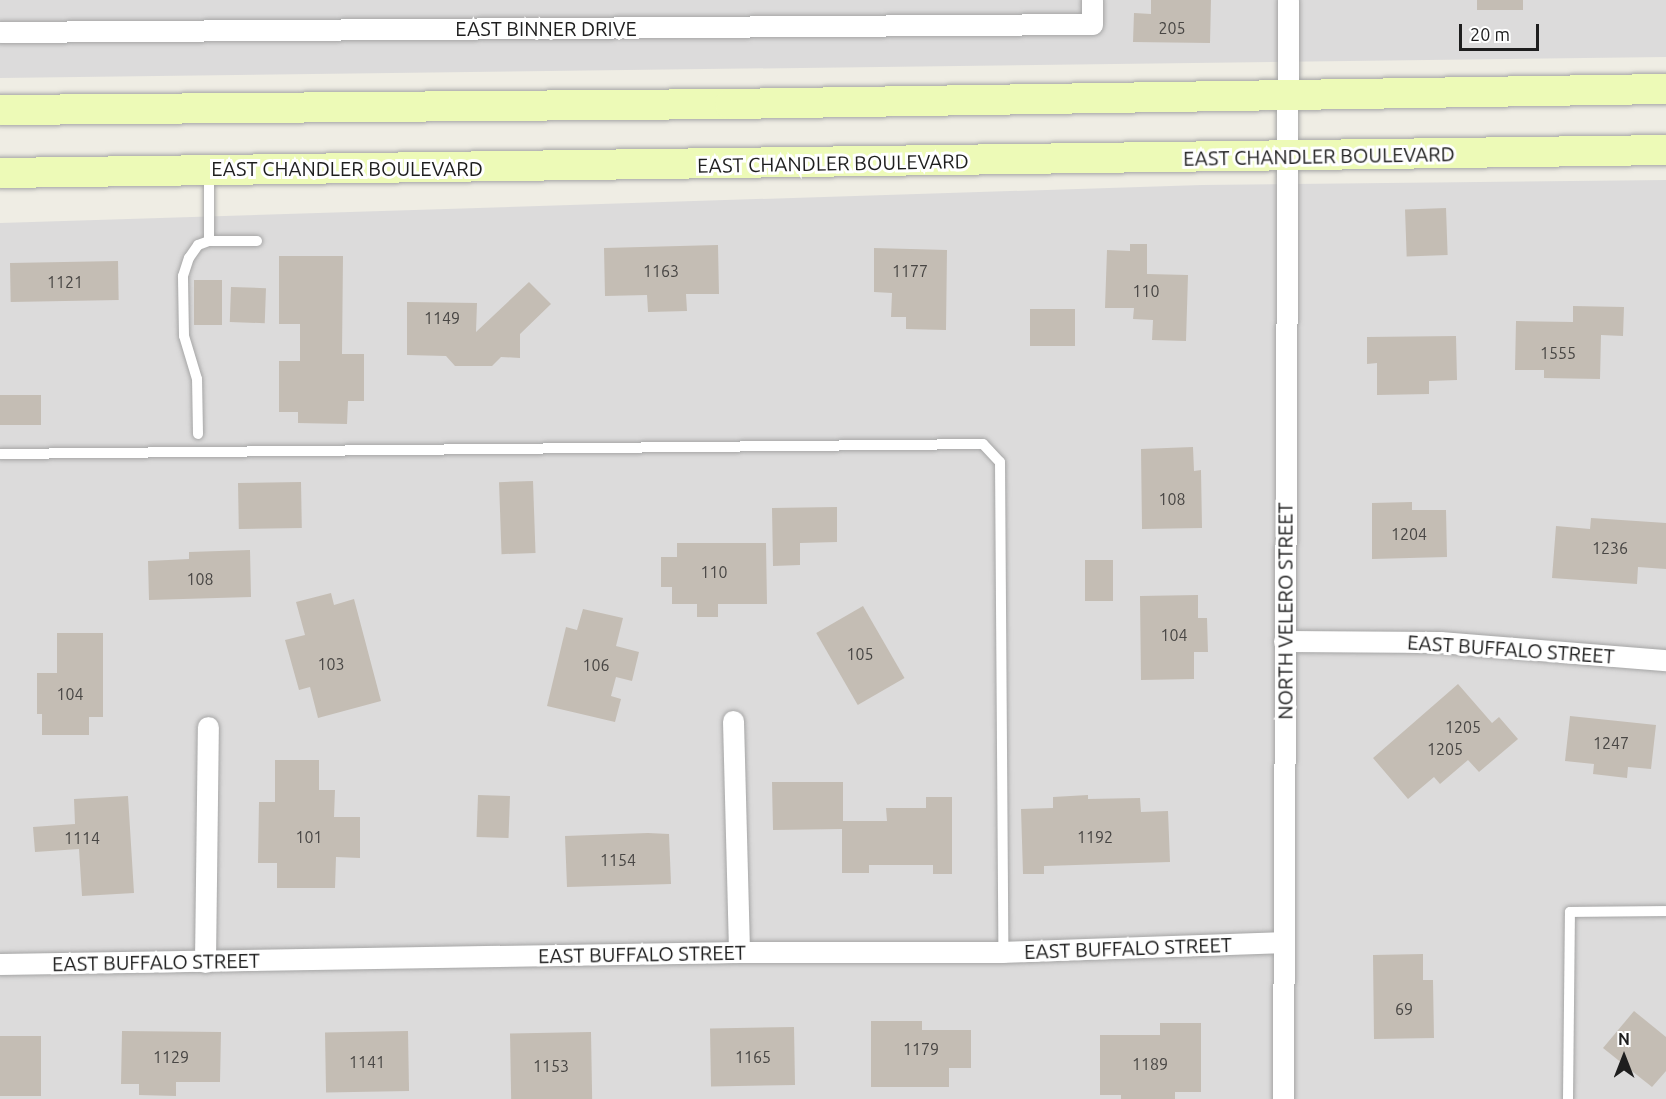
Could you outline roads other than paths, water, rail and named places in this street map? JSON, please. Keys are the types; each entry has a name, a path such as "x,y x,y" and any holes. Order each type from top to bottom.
{"main road":[{"path":"0,110 694,104 1287,109 1666,89"},
{"name":"EAST CHANDLER BOULEVARD","path":"0,173 1666,150"}],"street":[{"name":"EAST BINNER DRIVE","path":"0,32 1092,24 1092,0"},
{"name":"NORTH VELERO STREET","path":"1283,1099 1288,0"},
{"name":"EAST BUFFALO STREET","path":"1284,641 1440,642 1666,660"},
{"path":"733,721 740,952"},
{"path":"205,962 208,727"},
{"name":"EAST BUFFALO STREET","path":"0,964 740,952 1003,952 1283,942"}],"lane":[{"path":"209,169 209,241"},
{"path":"198,434 197,379 184,336 183,276 189,258 198,245 209,241 257,240"},
{"path":"0,454 983,444 1000,462 1003,952"},
{"path":"1568,1099 1570,912 1666,911"}]}
